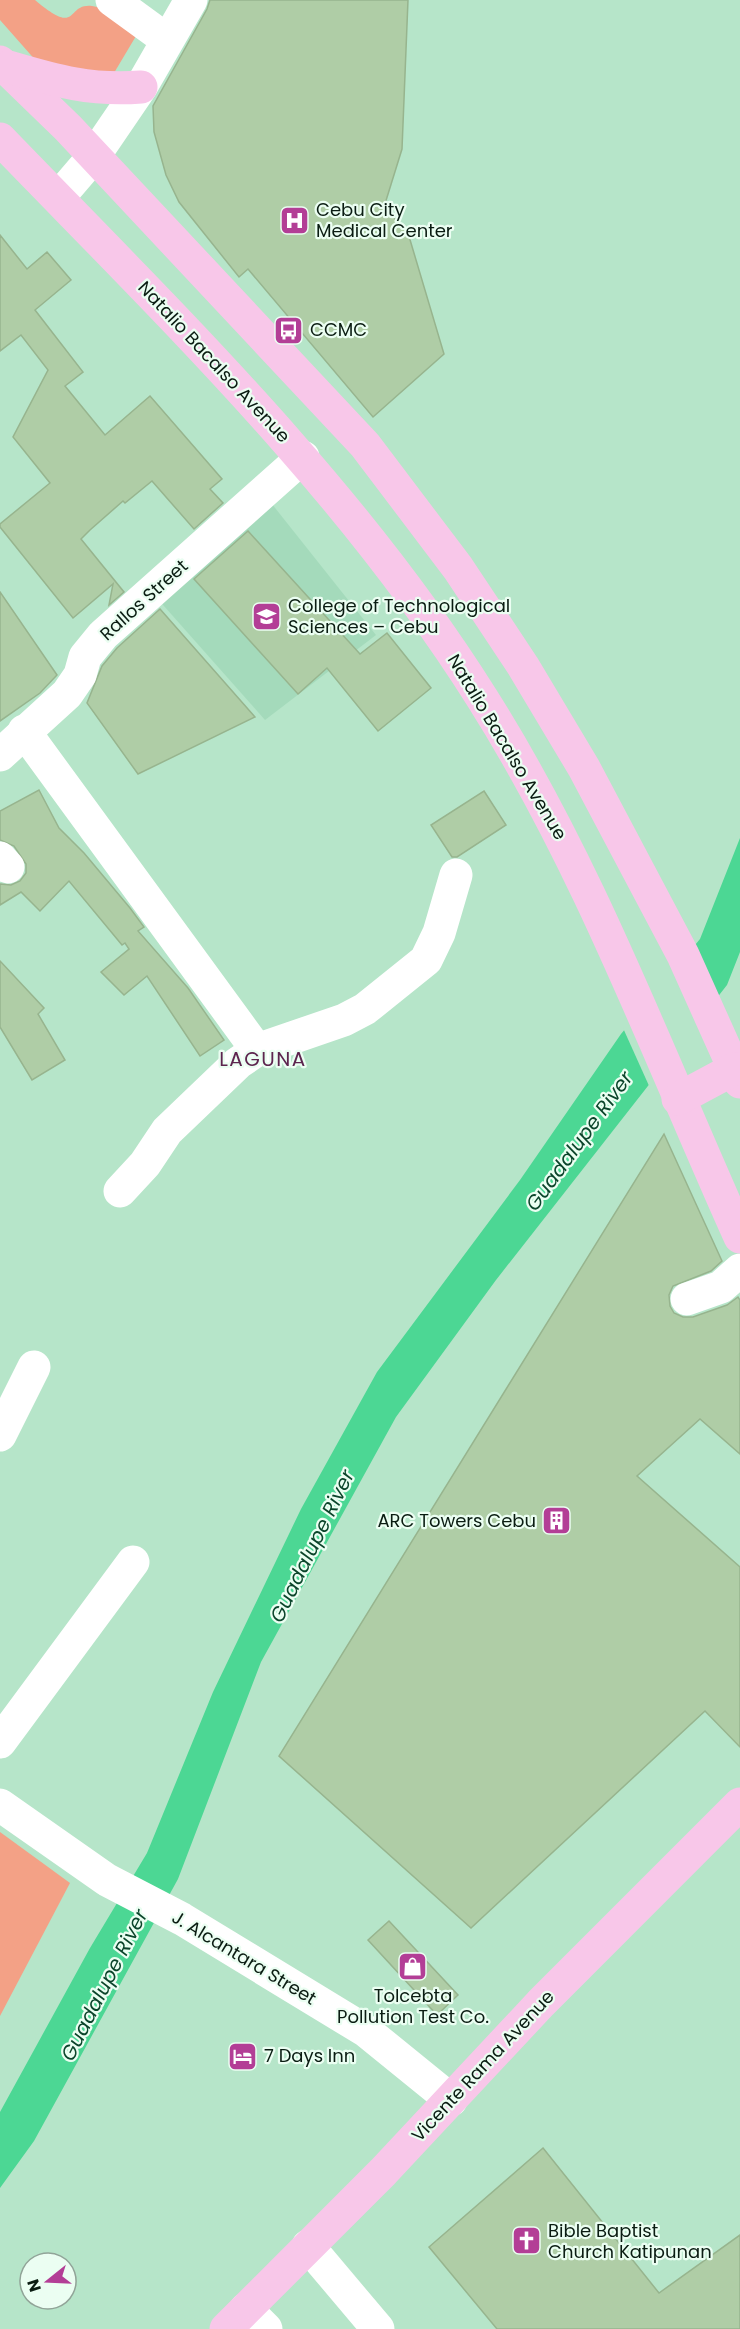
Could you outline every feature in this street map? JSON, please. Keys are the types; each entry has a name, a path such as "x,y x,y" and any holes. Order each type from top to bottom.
{"main road":[{"path":"2,64 83,87 107,90 141,87"},
{"path":"2,64 94,156 365,445 458,568 523,666 584,768 683,955 737,1076 672,1084"},
{"name":"Natalio Bacalso Avenue","path":"0,139 303,457 403,583 481,696 546,805 587,886 740,1237"},
{"name":"Vicente Rama Avenue","path":"246,2322 308,2246 451,2100 541,2003 729,1819 740,1804"}],"street":[{"path":"112,0 167,40"},
{"path":"58,198 94,156 141,87 191,0"},
{"name":"Rallos Street","path":"0,755 67,694 80,675 85,657 103,635 303,457"},
{"path":"24,731 257,1050"},
{"path":"120,1191 146,1164 167,1131 238,1063 257,1050 344,1020 365,1009 426,960 439,933 456,875"},
{"path":"687,1299 721,1287 740,1270"},
{"path":"0,1435 34,1367"},
{"path":"0,1742 133,1562"},
{"name":"J. Alcantara Street","path":"0,1804 107,1880 182,1919 366,2031 451,2100"},
{"path":"308,2246 378,2329"}],"shaded area":[{"path":"0,0 35,0 59,17 66,18 84,6 98,7 117,16 139,31 114,73 45,71 0,20"},
{"name":"College of Technological Sciences – Cebu","path":"264,494 376,635 265,720 156,597"},
{"path":"0,1832 70,1883 0,2016"}],"water":[{"name":"Guadalupe River","path":"740,838 740,952 727,985 496,1280 396,1417 261,1662 178,1879 34,2141 0,2188 0,2112 90,1948 147,1853 213,1692 301,1509 377,1372 520,1180 621,1034 700,939"}],"pier":[{"path":"692,945 718,1001 650,1088 623,1028"}],"building":[{"name":"Cebu City Medical Center","path":"210,0 408,0 402,149 384,207 408,233 444,354 373,417 248,269 239,277 179,202 166,175 154,132 153,106"},
{"path":"0,235 27,269 47,252 71,280 35,310 83,372 65,386 105,435 150,396 222,479 210,489 223,503 194,529 152,481 125,503 123,501 90,530 81,539 124,592 109,605 113,584 73,618 0,527 0,524 50,483 13,437 48,370 21,335 0,351"},
{"path":"248,531 360,654 387,633 431,688 378,731 327,668 298,694 194,579"},
{"path":"0,592 57,675 40,693 0,721"},
{"path":"160,609 255,717 138,774 87,703 102,666 117,648"},
{"path":"39,790 59,828 84,853 130,908 144,927 138,931 188,988 224,1040 200,1056 147,976 124,995 101,972 129,949 125,943 122,945 69,881 40,911 21,892 0,905 0,884 11,885 20,881 26,873 26,864 14,846 0,840 0,811"},
{"path":"484,791 506,825 457,857 452,857 431,825"},
{"path":"0,961 44,1008 38,1014 65,1060 32,1080 0,1027"},
{"name":"ARC Towers Cebu","path":"664,1134 722,1261 711,1271 673,1286 669,1295 670,1306 674,1313 683,1317 693,1317 727,1305 738,1297 740,1300 740,1454 700,1419 637,1476 740,1567 740,1747 705,1711 471,1928 279,1756"},
{"name":"Tolcebta Pollution Test Co.","path":"389,1921 458,1995 437,2015 368,1940"},
{"name":"Bible Baptist Church Katipunan","path":"543,2148 659,2293 740,2235 740,2329 497,2329 429,2247"}],"place":[{"name":"Cebu City Medical Center","path":"295,220"},
{"name":"CCMC","path":"289,330"},
{"name":"College of Technological Sciences – Cebu","path":"267,616"},
{"name":"ARC Towers Cebu","path":"557,1521"},
{"name":"Tolcebta Pollution Test Co.","path":"413,1967"},
{"name":"7 Days Inn","path":"243,2056"},
{"name":"Bible Baptist Church Katipunan","path":"527,2241"}],"district":[{"name":"LAGUNA","path":"263,1059"}]}
